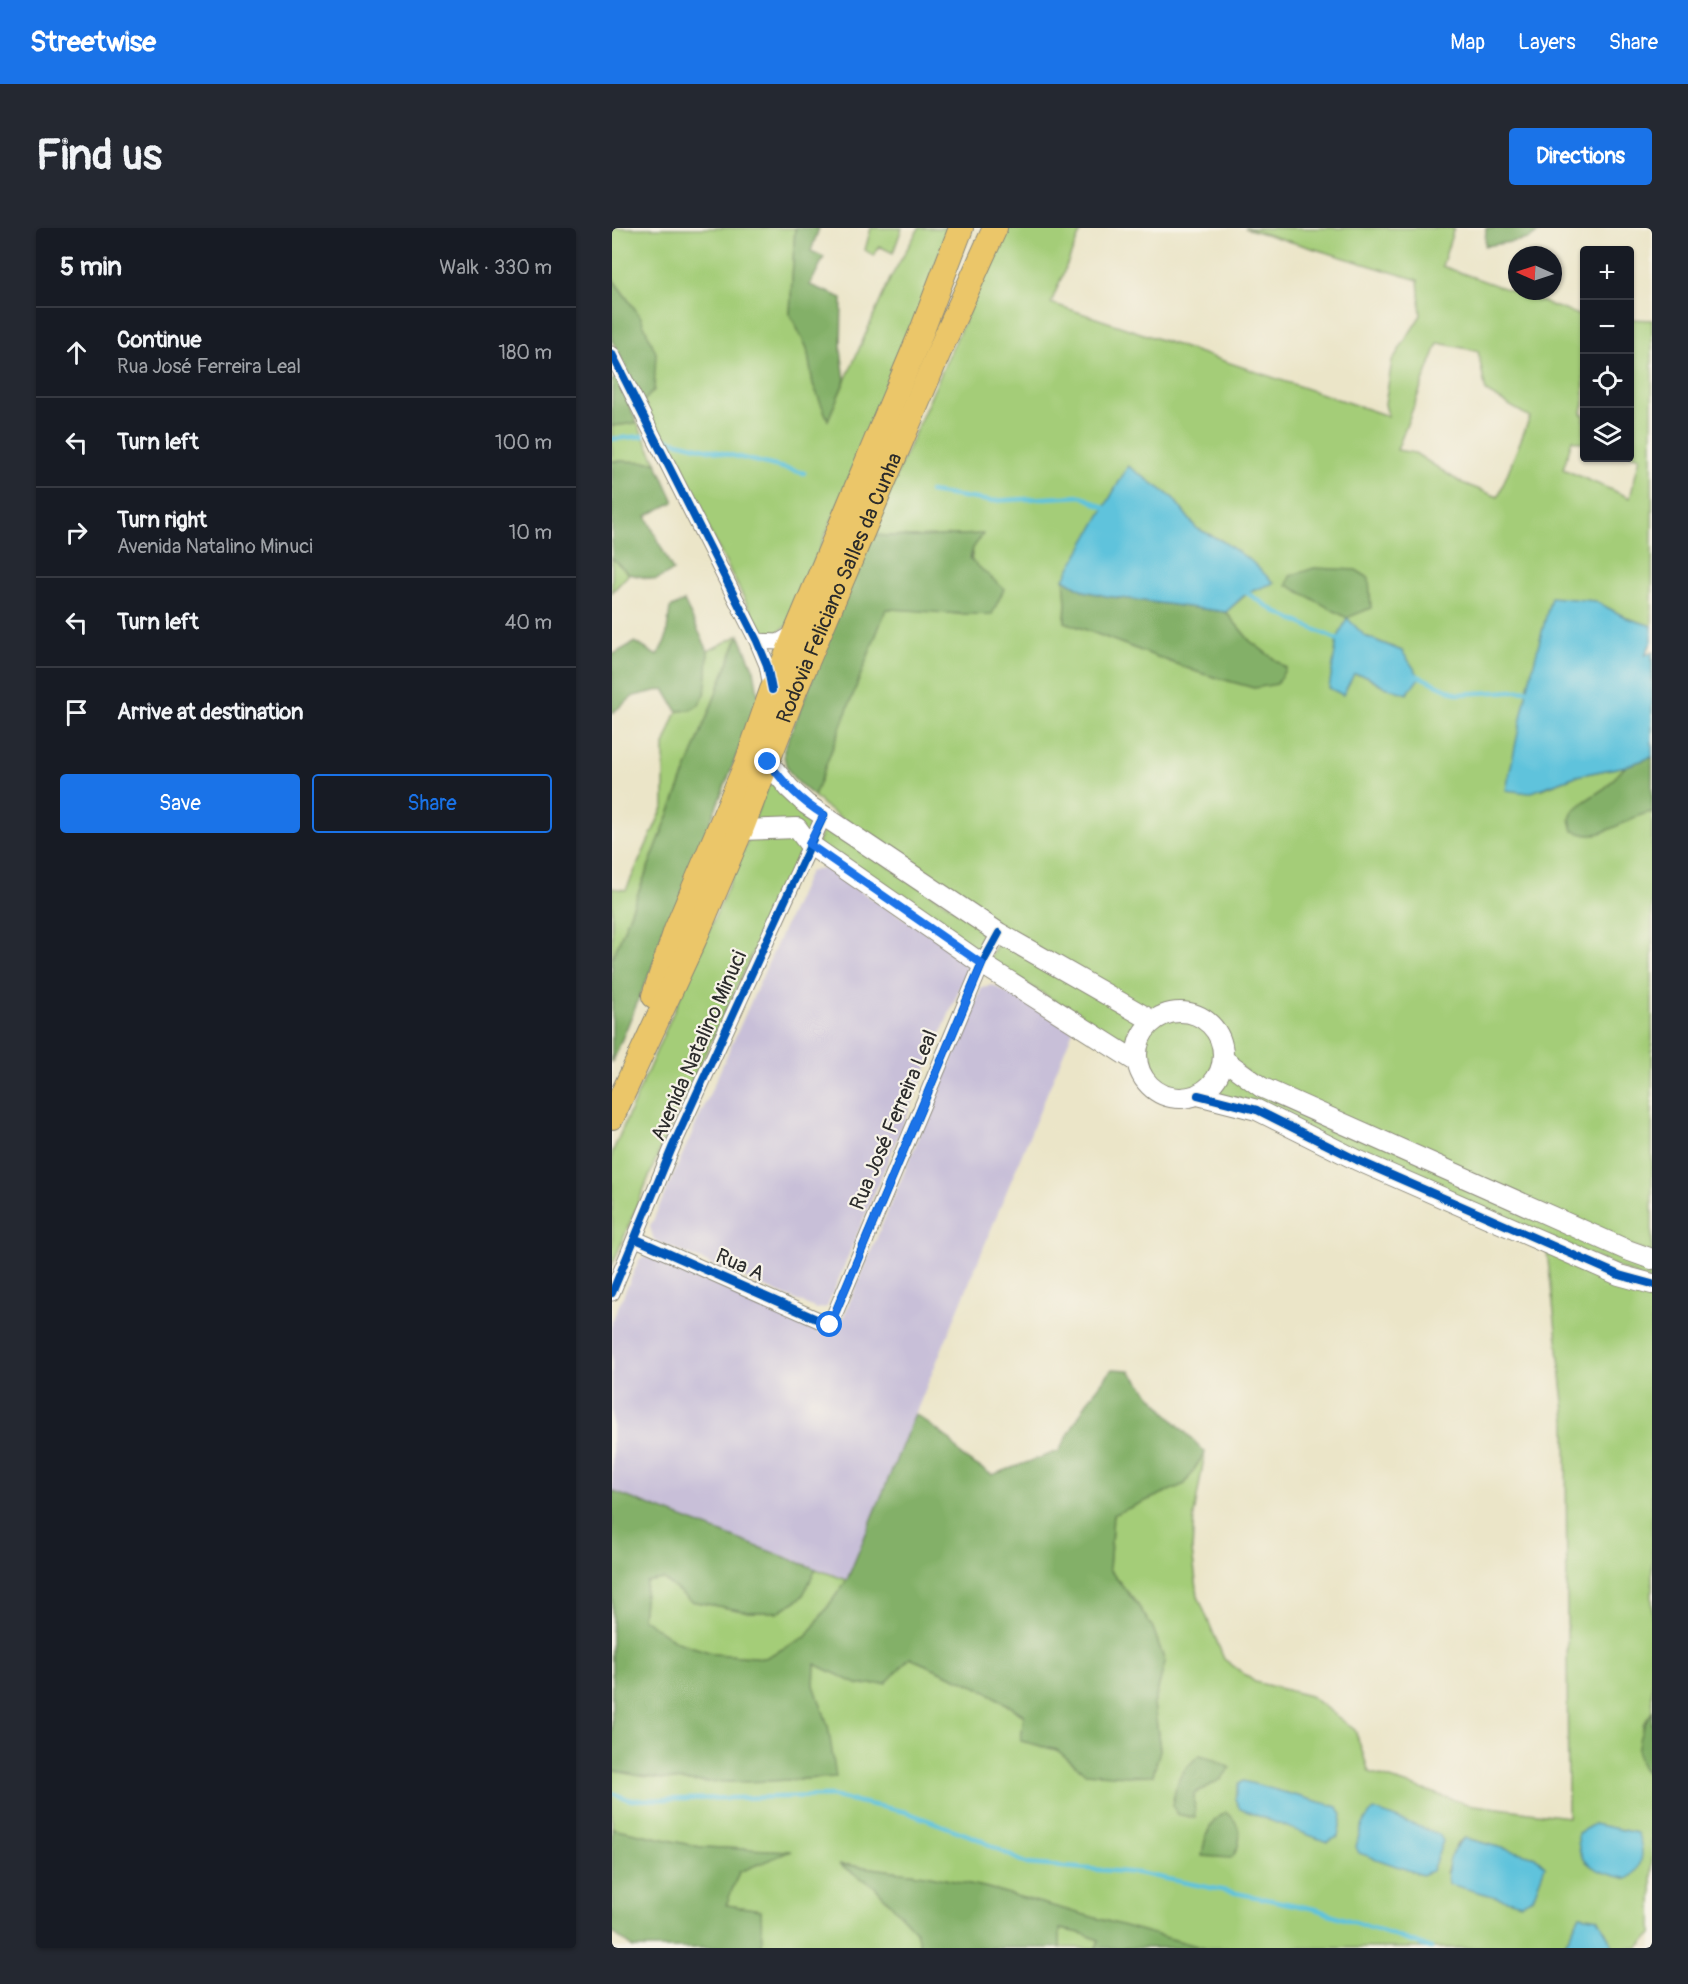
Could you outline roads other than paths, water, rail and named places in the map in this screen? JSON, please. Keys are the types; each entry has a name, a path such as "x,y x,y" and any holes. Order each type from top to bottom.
{"main road":[{"name":"Rodovia Feliciano Salles da Cunha","path":"614,1112 676,930 746,765 772,690 923,328 961,228"},
{"name":"Rodovia Feliciano Salles da Cunha","path":"614,1112 695,938 741,830 796,688 915,408 995,228"}],"street":[{"path":"612,354 757,641 767,665 772,690"},
{"path":"757,641 778,642 797,631"},
{"path":"768,762 789,788 806,804 999,933 1153,1021"},
{"name":"Avenida Natalino Minuci","path":"612,1293 672,1148 824,815"},
{"path":"741,830 797,828 809,844 982,964 1137,1062"},
{"name":"Rua José Ferreira Leal","path":"830,1325 982,964 999,933"},
{"path":"1173,1011 1196,1014 1214,1027 1223,1048 1223,1059 1221,1070 1208,1089 1187,1098 1175,1098 1154,1090 1140,1072 1137,1050 1139,1039 1145,1029 1162,1015 1173,1011"},
{"path":"1223,1059 1261,1087 1652,1259"},
{"path":"1198,1095 1257,1110 1357,1160 1619,1275 1652,1284"},
{"name":"Rua A","path":"636,1239 830,1325"}],"water":[{"path":"1128,466 1173,498 1196,528 1222,541 1250,560 1274,583 1247,593 1226,612 1106,596 1084,591 1064,579"},
{"path":"1551,597 1595,601 1627,618 1652,626 1652,641 1645,655 1652,652 1652,757 1626,766 1576,776 1529,793 1506,790 1527,690"},
{"path":"1347,618 1365,636 1402,651 1420,677 1407,694 1385,687 1367,676 1354,674 1343,695 1329,688 1337,640"},
{"path":"1243,1781 1338,1807 1342,1815 1338,1837 1327,1842 1240,1809 1235,1799 1239,1784"},
{"path":"1374,1810 1439,1834 1443,1841 1432,1871 1422,1875 1359,1853 1356,1847 1360,1832 1367,1817"},
{"path":"1594,1824 1637,1833 1642,1858 1633,1875 1628,1879 1600,1871 1583,1858 1578,1833"},
{"path":"1465,1838 1535,1857 1545,1866 1533,1898 1521,1904 1449,1884 1450,1858"},
{"path":"1580,1915 1598,1918 1614,1948 1563,1948"}],"waterway":[{"path":"612,439 643,436"},
{"path":"661,438 804,473"},
{"path":"930,492 990,501 1082,496 1108,510"},
{"path":"1244,591 1278,613 1343,642"},
{"path":"1416,675 1458,694 1533,690"},
{"path":"612,1793 631,1800 831,1796 906,1812 976,1838 1027,1864 1138,1873 1315,1909 1431,1948"}]}
